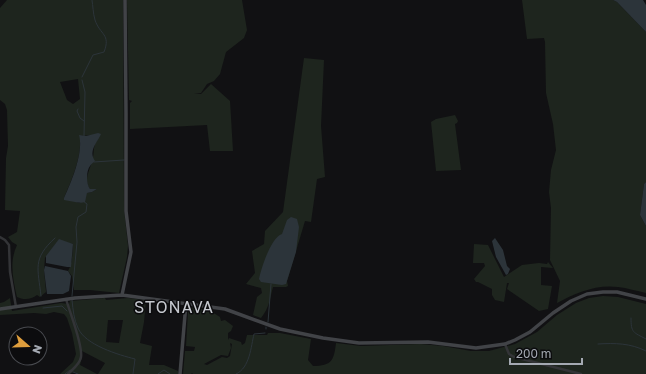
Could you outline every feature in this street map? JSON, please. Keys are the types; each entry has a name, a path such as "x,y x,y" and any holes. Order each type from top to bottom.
{"street":[{"path":"122,295 130,252 126,211 125,0"},
{"path":"0,237 9,245 10,272 16,307"},
{"path":"0,309 66,299 122,295 213,306 236,312 280,329 359,343 428,342 476,348 505,344 530,332 553,313 571,301 591,294 607,292 621,293 646,299"},
{"path":"66,299 77,334 81,357 79,364 68,374"},
{"path":"180,374 186,303"},
{"path":"505,344 509,354 514,357 581,374"}],"shaded area":[{"path":"7,0 123,0 124,208 128,246 119,293 74,290 72,276 68,271 72,261 73,244 58,241 45,258 44,270 46,292 40,297 37,295 30,299 22,299 17,297 12,264 17,245 8,237 17,232 20,211 5,210 6,158 8,146 7,110 5,104 0,100 0,8","holes":["78,79 80,99 73,104 67,100 60,82","93,135 98,139 94,147 87,182 90,189 97,189 87,193 80,203 64,198 78,160 80,136"]},
{"path":"127,0 242,0 247,30 244,38 226,52 220,74 214,81 207,84 201,93 194,93 201,94 211,84 230,101 233,151 210,151 207,125 130,129 130,103 132,101 129,100"},
{"path":"522,0 613,0 617,2 646,32 646,182 644,184 640,215 646,226 646,293 610,286 586,290 557,303 560,281 550,260 551,208 549,192 551,170 556,150 553,124 546,93 545,42 544,38 527,39"},
{"path":"613,0 643,0 646,5 646,32 617,2"},
{"path":"304,58 324,60 321,126 325,177 317,179 311,222 305,221 287,281 288,286 273,287 268,307 261,318 253,315 257,297 262,293 261,288 246,284 255,273 252,251 264,244 265,231 283,212"},
{"path":"455,115 458,121 455,124 461,170 436,171 431,122 436,119"},
{"path":"98,133 101,134 95,144 92,154 95,161 89,168 87,178 90,189 97,189 87,193 85,202 83,203 64,200 73,176 80,150 79,135 86,136"},
{"path":"646,182 646,226 640,215 644,184"},
{"path":"291,217 297,219 299,227 296,252 286,284 282,285 261,282 259,279 270,247 278,236 282,234 287,220"},
{"path":"495,238 503,250 507,266 510,269 506,275 496,257 492,241"},
{"path":"59,239 73,244 71,267 46,263 46,256"},
{"path":"474,244 488,245 504,277 522,265 539,263 547,264 548,262 553,268 541,267 541,285 552,286 548,309 539,311 507,289 509,283 507,283 504,302 495,300 492,295 492,289 476,282 474,279 485,266 484,263 473,263"},
{"path":"45,266 68,271 71,276 69,291 63,294 47,294 44,270"},
{"path":"603,296 618,297 646,304 646,374 183,374 185,351 194,351 195,347 186,346 188,312 190,307 209,310 220,317 221,321 225,320 233,326 231,331 228,333 228,340 229,338 241,342 242,345 245,343 247,335 267,335 268,333 280,333 311,339 308,360 313,366 319,366 331,361 336,343 361,346 420,344 471,351 489,351 515,344 537,332 557,315 576,303 589,298","holes":["230,343 232,344 230,356 227,358 222,357 207,365 204,364 221,355 228,356 231,348"]},
{"path":"10,298 12,311 61,303 69,304 70,301 105,298 106,300 128,298 146,300 140,343 152,346 149,365 164,365 178,371 178,374 98,374 105,363 82,351 80,365 97,374 78,374 74,372 70,374 60,374 73,362 76,354 72,333 67,318 64,314 54,312 46,314 34,313 0,315 0,303","holes":["108,320 123,320 119,343 106,342"]}],"waterway":[{"path":"82,77 93,55 104,52 106,46 106,38 95,20 92,0"},
{"path":"82,80 85,92 84,136"},
{"path":"78,109 77,111 80,118 84,121"},
{"path":"94,162 124,160"},
{"path":"72,296 77,242 76,227 78,217 86,212 87,204 83,201"},
{"path":"41,296 38,264 43,252 55,238"},
{"path":"268,322 271,284"},
{"path":"72,300 76,322 82,334 103,348 135,359 133,374"},
{"path":"43,308 62,306 67,311"},
{"path":"631,318 632,329 634,332 646,339"},
{"path":"236,374 241,371 247,362 254,334 265,333"},
{"path":"598,344 622,344 634,346 646,351"},
{"path":"65,374 70,370"},
{"path":"158,374 164,370 170,374"},
{"path":"73,372 78,374"}],"district":[{"name":"STONAVA","path":"174,307"}]}
